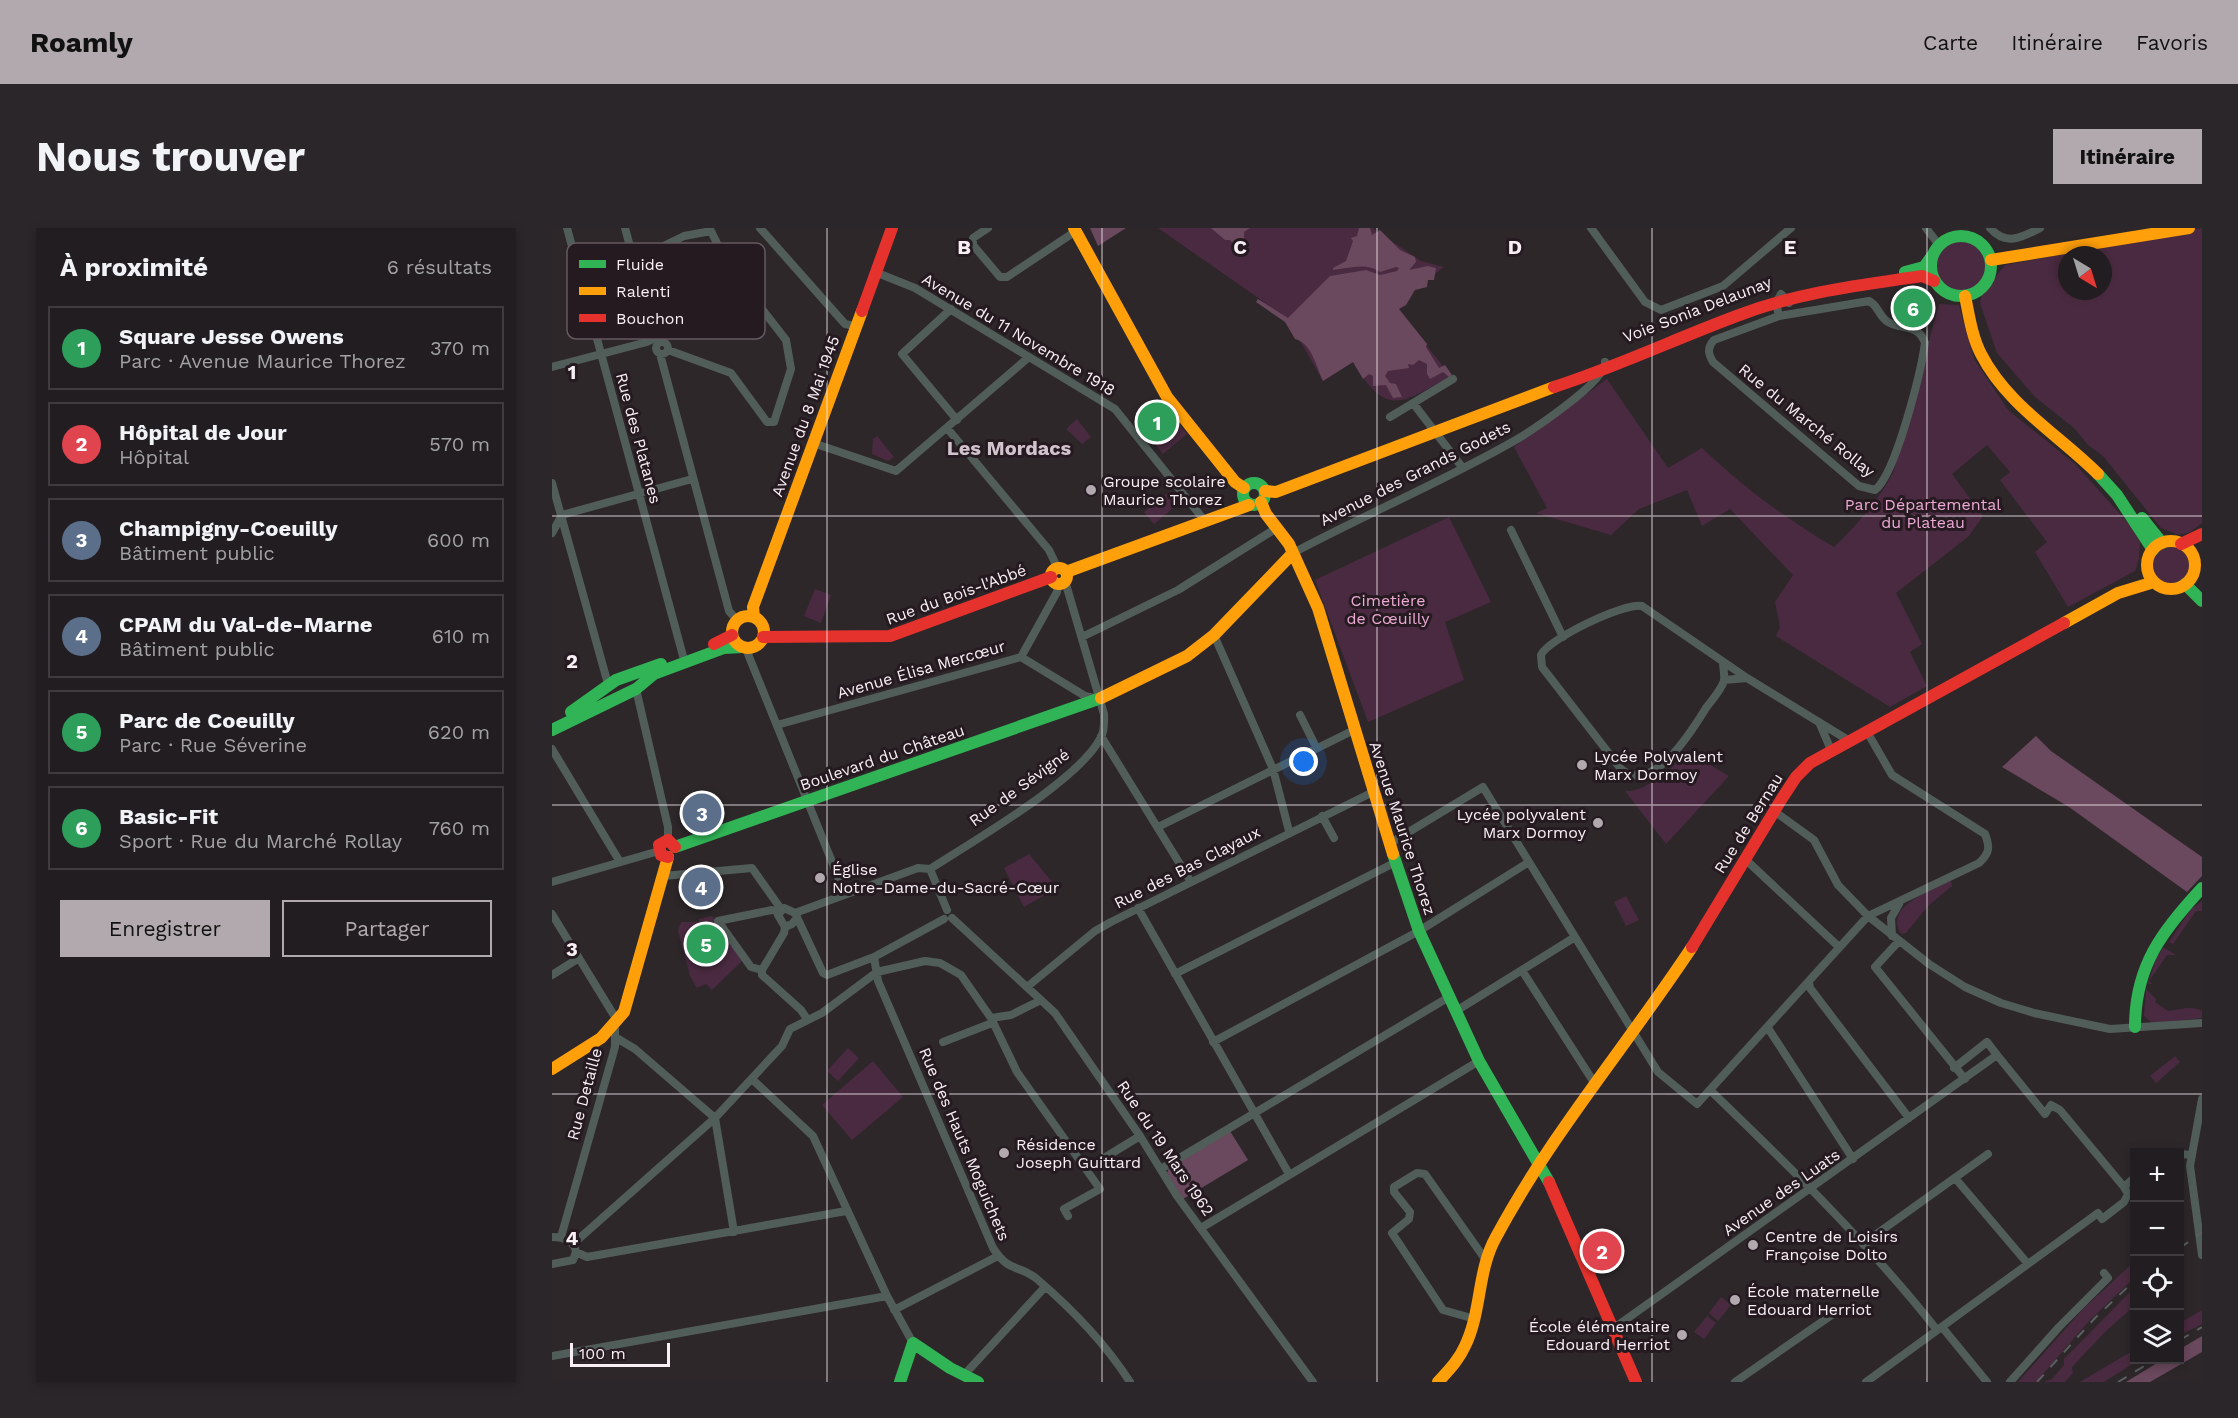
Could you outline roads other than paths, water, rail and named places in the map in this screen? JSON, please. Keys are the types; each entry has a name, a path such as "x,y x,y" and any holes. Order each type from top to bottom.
{"main road":[{"name":"Avenue du 8 Mai 1945","path":"754,617 753,607 892,228"},
{"path":"1991,260 2189,228"},
{"name":"Avenue Maurice Thorez","path":"1075,229 1167,397 1235,482 1266,514 1293,553 1318,608 1389,844 1419,931 1479,1061 1539,1167 1568,1224 1636,1382"},
{"path":"1956,236 1974,238 1988,251 1991,260 1988,280 1969,295 1945,292 1934,281 1931,273 1936,250 1956,236"},
{"name":"Voie Sonia Delaunay","path":"1781,303 1924,267 1936,250"},
{"name":"Voie Sonia Delaunay","path":"1252,498 1276,492 1544,390 1605,366 1721,314 1912,277 1924,277 1934,281"},
{"path":"1969,295 1989,353 2003,375 2114,482 2158,546"},
{"name":"Avenue Maurice Thorez","path":"1252,498 1272,531 1293,553"},
{"name":"Rue du Bois-l'Abbé","path":"763,637 890,636 1060,577 1222,513 1252,498"},
{"path":"2158,546 2181,544 2202,534"},
{"path":"2181,544 2193,558"},
{"path":"2158,546 2147,568 2154,582 2166,588 2186,584 2193,572 2193,558 2202,547"},
{"path":"1099,699 1187,656 1214,635 1293,553"},
{"name":"Rue de Bernau","path":"2118,593 2147,568"},
{"name":"Rue de Bernau","path":"1438,1382 1460,1359 1473,1332 1485,1259 1493,1240 1539,1167 1683,960 1796,777 1810,764 1866,730 2118,593 2154,582"},
{"path":"2186,584 2202,601"},
{"path":"552,723 593,704 636,689 646,674 732,635 737,620 745,616 754,617 763,627 763,637 758,644 724,648 646,674 632,671 593,693 593,704"},
{"path":"732,635 746,647"},
{"name":"Boulevard du Château","path":"672,843 808,801 1099,699"},
{"path":"552,730 593,704"},
{"path":"663,854 674,854 672,843"},
{"name":"Rue Detaille","path":"616,1029 624,1012 663,876 663,854"},
{"path":"2135,1027 2138,987 2146,962 2186,904 2202,888"},
{"path":"552,1069 616,1029"},
{"path":"900,1382 911,1342 978,1382"}],"street":[{"name":"Rue des Platanes","path":"567,228 571,243"},
{"path":"625,228 629,243"},
{"path":"760,228 845,324 855,326"},
{"path":"988,228 973,238 973,245 1000,277 1007,278 1075,229"},
{"path":"1591,228 1646,302 1661,310 1723,286 1791,228"},
{"path":"1926,228 1936,250"},
{"path":"1993,231 2003,239 2015,239 2040,228"},
{"path":"665,243 684,232 709,230"},
{"name":"Avenue du 11 Novembre 1918","path":"875,272 915,288 1115,409 1204,520"},
{"name":"Rue du Marché Rollay","path":"1869,301 1888,322 1916,330 1923,337 1924,345 1896,453 1886,477 1875,490 1858,486 1713,362 1708,354 1709,346 1714,340 1781,303 1791,313 1869,301"},
{"path":"1781,303 1791,313"},
{"path":"951,309 902,354 960,417"},
{"path":"552,367 658,340 655,349 731,373 767,422 774,422 791,369 786,340 765,313"},
{"name":"Rue des Platanes","path":"597,339 683,656"},
{"path":"664,352 692,478 729,611 737,620"},
{"path":"813,443 892,472 1029,357"},
{"name":"Avenue des Grands Godets","path":"1293,553 1515,440 1595,382 1605,366"},
{"path":"1390,417 1453,379"},
{"path":"1413,403 1462,466"},
{"path":"947,428 1049,550 1082,637 1104,714 1101,736 1191,882"},
{"path":"552,533 562,515 692,478"},
{"path":"552,483 608,684"},
{"path":"1511,530 1563,637"},
{"path":"1082,637 1178,590 1272,531"},
{"path":"1021,657 1057,592 1060,577"},
{"path":"1723,662 1724,680 1677,750 1653,770 1641,776 1630,775 1622,769 1542,667 1544,649 1563,637 1634,604 1642,606 1747,678 1848,740"},
{"path":"1214,635 1273,769 1289,831"},
{"path":"746,647 845,894"},
{"name":"Avenue Élisa Mercœur","path":"777,725 1021,657 1084,696 1099,699"},
{"path":"1724,680 1747,678"},
{"path":"636,689 672,843"},
{"path":"1300,716 1316,747"},
{"path":"1819,722 1832,750"},
{"path":"1158,827 1354,730"},
{"path":"1389,844 1483,787 1658,1072 1692,1102 1700,1103 1868,916 1901,902 1979,862 1986,856 1989,843 1977,827 1892,775 1866,730"},
{"name":"Rue de Sévigné","path":"930,869 988,832 1077,768 1101,736"},
{"path":"552,749 620,862"},
{"name":"Rue des Bas Clayaux","path":"1027,987 1095,931 1289,831 1373,792"},
{"path":"1774,811 1814,840 1838,885 1868,916 1895,938 1965,987 2001,1003 2079,1024 2110,1029 2202,1023"},
{"path":"1322,816 1334,838"},
{"path":"552,882 620,862 663,854"},
{"path":"1745,859 1839,947"},
{"path":"1175,974 1396,862"},
{"path":"1213,1042 1419,931 1529,862"},
{"path":"663,876 752,868 758,872 780,911"},
{"path":"762,970 751,967 718,921 787,908 796,916 824,975 874,957 948,916 930,869 918,868 845,894 796,916 792,924 784,927"},
{"path":"1901,902 1891,918 1895,938 1875,967 1965,1079"},
{"path":"1138,908 1289,1174"},
{"path":"762,970 784,933 784,927 777,915 780,911"},
{"path":"552,914 579,958 616,1029 635,1049 715,1118 734,1232"},
{"name":"Rue du 19 Mars 1962","path":"948,916 1055,1012 1201,1228 1313,1382"},
{"path":"1456,1011 1575,937"},
{"name":"Rue des Hauts Moguichets","path":"874,957 878,981 998,1256 1008,1266 1030,1274 1045,1287 1112,1354 1131,1382"},
{"path":"552,975 579,958"},
{"path":"552,1264 573,1260 575,1248 753,1080 782,1046 790,1029 822,1013 877,972 925,961 940,963 961,975 991,1021 1017,1072 1100,1189 1064,1209 1068,1216"},
{"path":"762,970 766,980 801,1010 807,1019"},
{"path":"1522,972 1596,1084"},
{"path":"1809,983 1810,988 1910,1118"},
{"path":"1161,1169 1449,996"},
{"path":"943,1042 991,1021 1011,1015 1041,1000"},
{"path":"1768,1028 1853,1159"},
{"name":"Rue Detaille","path":"556,1237 615,1047 616,1029"},
{"path":"1866,1382 2098,1214 2102,1219 2124,1202 2128,1194 2060,1110 2051,1105 2045,1114 1987,1042 1954,1068"},
{"name":"Avenue des Luats","path":"1614,1328 1810,1191 1997,1055"},
{"path":"1201,1228 1479,1061"},
{"path":"753,1080 813,1136 846,1211 911,1342"},
{"path":"1712,1091 1810,1191 1835,1211 1987,1382"},
{"path":"2202,1099 2190,1155 2202,1255"},
{"path":"1086,1169 1140,1136"},
{"path":"1864,1243 1988,1154"},
{"path":"2184,1154 2190,1155"},
{"path":"1475,1319 1443,1310 1392,1233 1409,1219 1410,1212 1394,1192 1394,1187 1417,1173 1425,1174 1485,1259"},
{"path":"1955,1178 2028,1264"},
{"path":"2124,1187 2130,1182"},
{"path":"556,1237 587,1257 846,1211"},
{"path":"894,1310 998,1256"},
{"path":"2010,1382 2059,1327 2108,1278 2103,1272"},
{"path":"964,1375 1045,1287"},
{"path":"552,1356 887,1296"},
{"path":"1735,1382 1839,1310"}],"railway":[{"path":"2184,1245 2202,1232"},
{"path":"2037,1382 2095,1318 2130,1285"},
{"path":"2184,1338 2202,1327"},
{"path":"2118,1382 2147,1364"}],"place":[{"name":"Basic-Fit","path":"1913,308"},
{"name":"Square Jesse Owens","path":"1157,422"},
{"name":"Groupe scolaire Maurice Thorez","path":"1091,490"},
{"name":"Lycée Polyvalent Marx Dormoy","path":"1582,765"},
{"name":"Champigny-Coeuilly","path":"702,813"},
{"name":"Lycée polyvalent Marx Dormoy","path":"1598,823"},
{"name":"Église Notre-Dame-du-Sacré-Cœur","path":"820,878"},
{"name":"CPAM du Val-de-Marne","path":"701,887"},
{"name":"Parc de Coeuilly","path":"706,944"},
{"name":"Résidence Joseph Guittard","path":"1004,1153"},
{"name":"Centre de Loisirs Françoise Dolto","path":"1753,1245"},
{"name":"Hôpital de Jour","path":"1602,1251"},
{"name":"École maternelle Edouard Herriot","path":"1735,1300"},
{"name":"École élémentaire Edouard Herriot","path":"1682,1335"}],"district":[{"name":"Les Mordacs","path":"1009,448"}],"park label":[{"name":"Parc Départemental du Plateau","path":"1923,513"},
{"name":"Cimetière de Cœuilly","path":"1388,609"}]}
